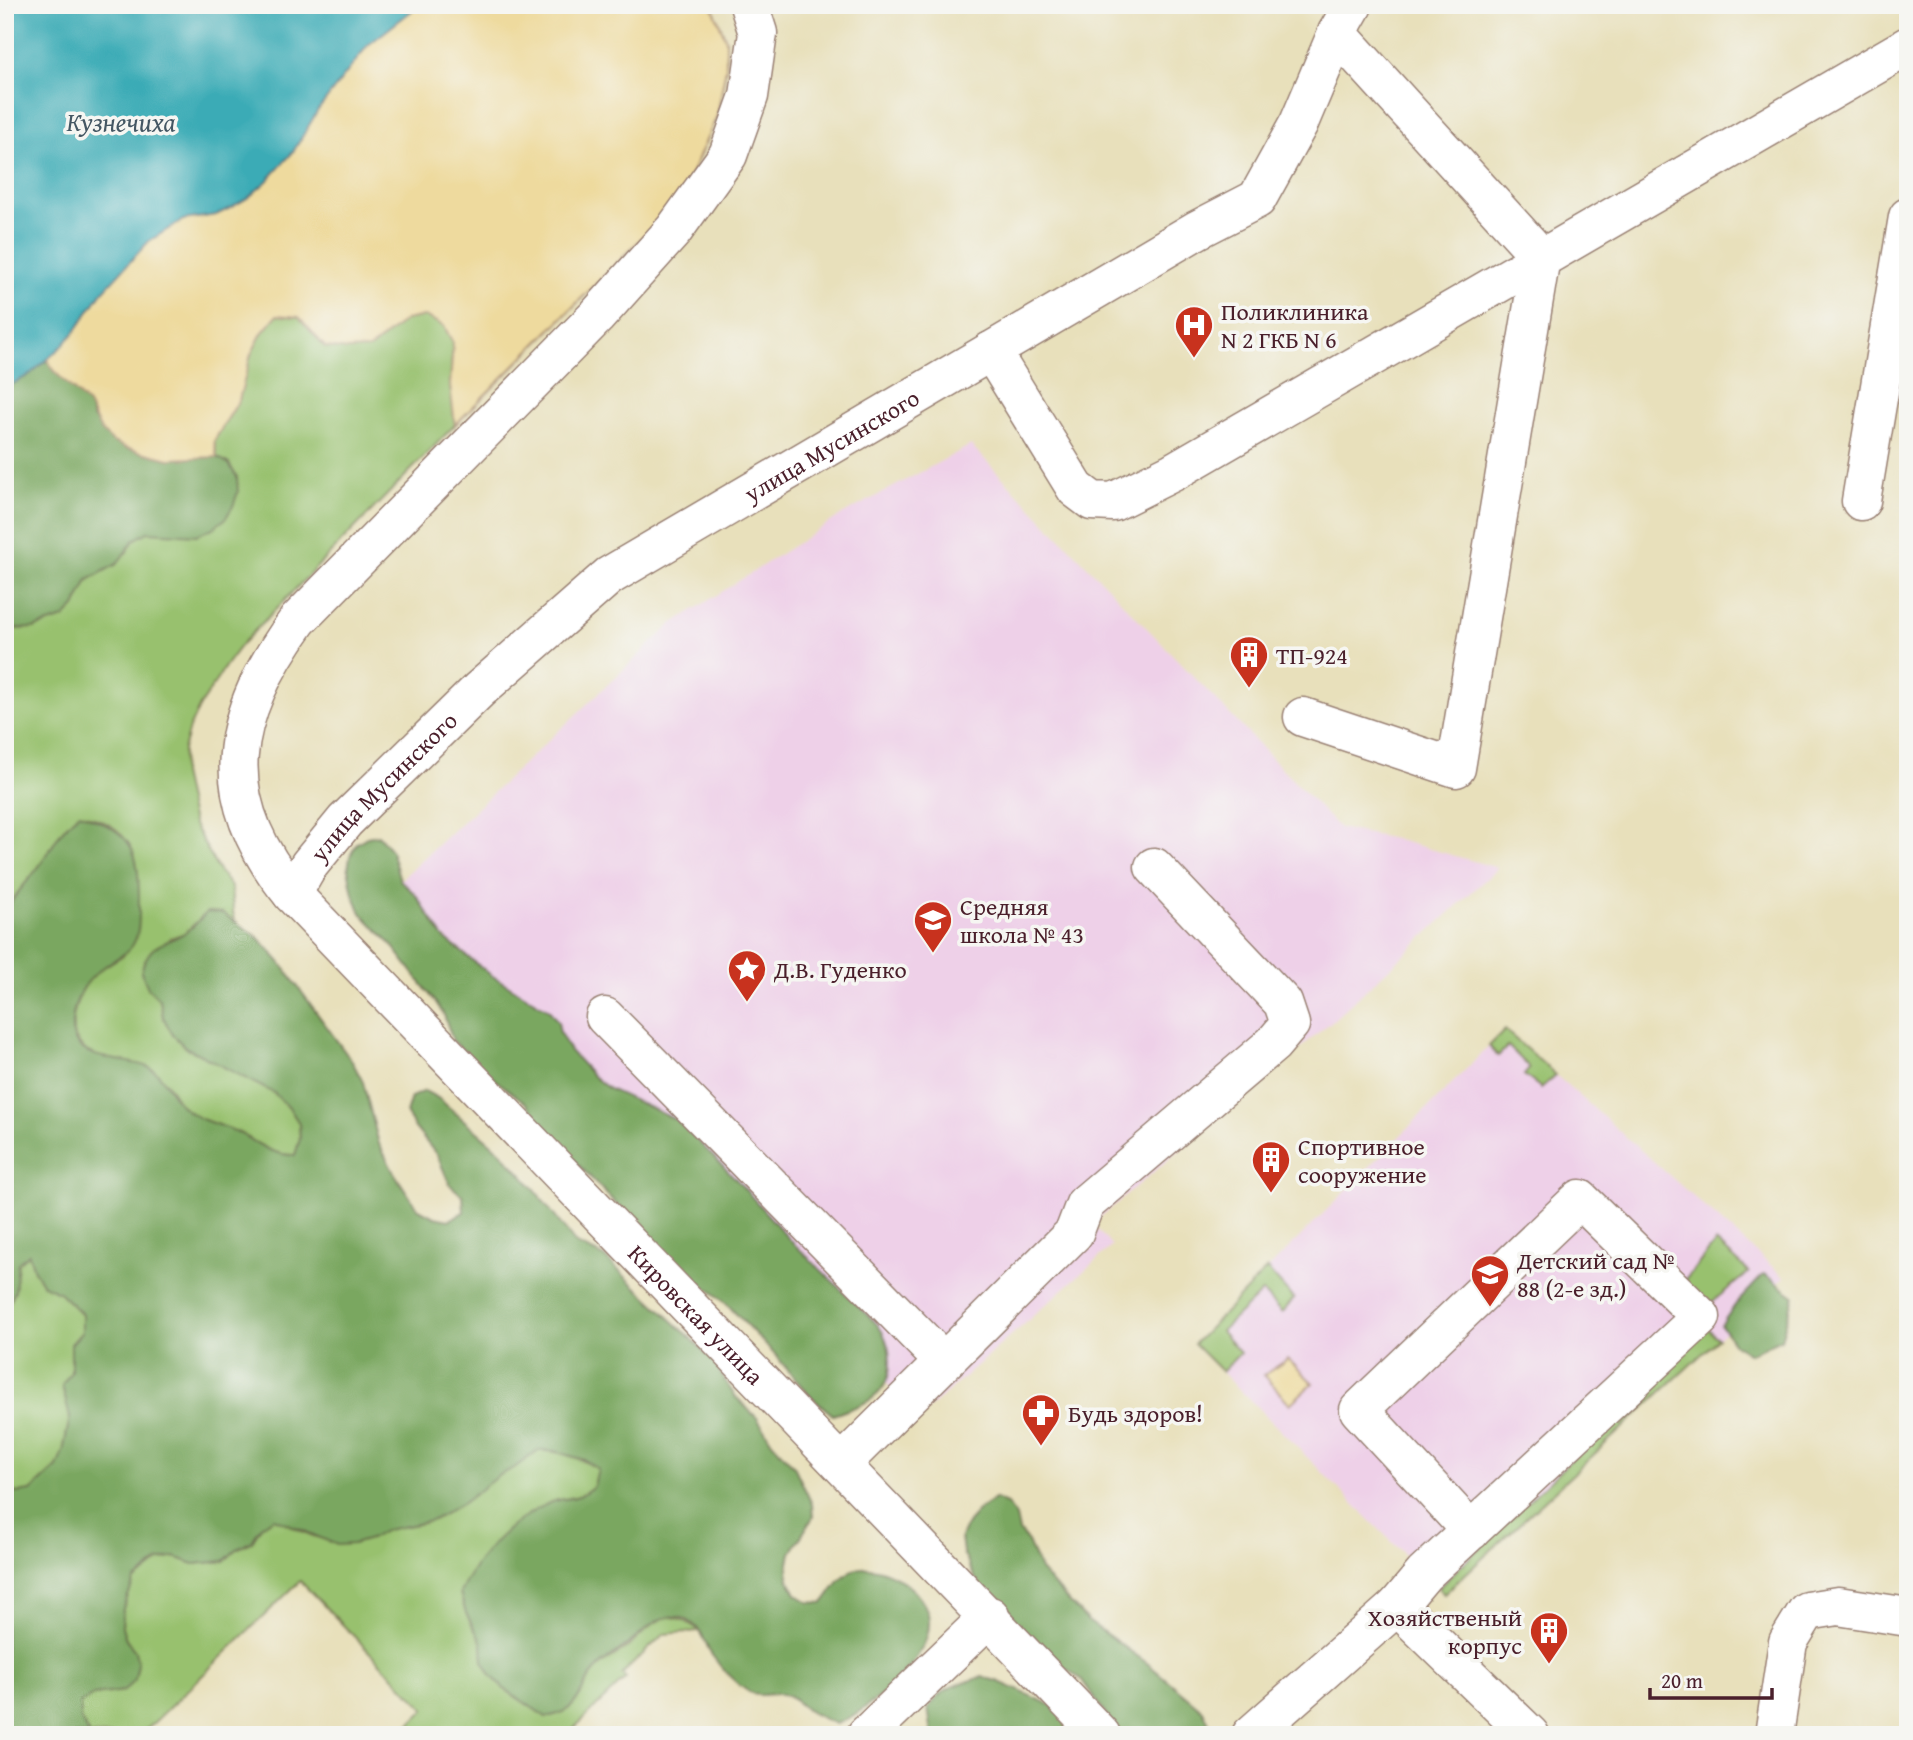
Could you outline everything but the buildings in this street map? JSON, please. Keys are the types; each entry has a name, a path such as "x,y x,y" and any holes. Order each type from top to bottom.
{"street":[{"name":"Кировская улица","path":"749,5 758,33 749,96 728,155 674,230 596,317 298,620 273,654 257,686 243,729 238,767 242,801 258,844 276,875 292,894 1101,1735"},
{"name":"улица Мусинского","path":"292,894 309,866 345,821 479,690 609,576 1197,230 1257,199 1299,123 1345,19"},
{"path":"1303,717 1456,768 1541,257 1345,19"},
{"path":"991,351 1076,489 1092,501 1113,502 1173,472 1908,46"},
{"path":"1861,501 1908,217"},
{"path":"841,1464 1074,1233 1085,1204 1273,1044 1290,1024 1283,1003 1154,867"},
{"path":"605,1017 943,1361"},
{"path":"1251,1735 1397,1606 1424,1574 1471,1531 1701,1317 1580,1199 1359,1410 1471,1531"},
{"path":"1397,1606 1530,1735"},
{"path":"1774,1735 1788,1642 1807,1611 1838,1606 1908,1617"},
{"path":"866,1735 989,1616"}],"shaded area":[{"name":"Средняя школа № 43","path":"971,445 1339,828 1394,839 1498,868 1331,1022 1092,1224 1112,1246 918,1418 394,886 672,624 838,517"},
{"name":"Детский сад № 88 (2-е зд.)","path":"1505,1030 1784,1277 1444,1594 1194,1344"}],"green space":[{"path":"277,315 299,317 325,347 369,349 405,320 425,316 444,326 453,343 450,385 455,425 241,645 200,706 189,728 183,750 182,774 193,823 217,868 231,887 234,921 222,913 207,912 185,933 170,938 148,988 160,1000 163,1017 173,1035 185,1047 274,1093 290,1109 299,1123 300,1139 295,1155 272,1151 237,1132 190,1113 163,1081 94,1056 76,1039 73,1028 74,1013 81,993 98,972 124,955 135,907 135,860 129,846 115,828 80,813 72,819 5,913 5,629 34,628 64,618 75,607 88,580 126,553 134,540 148,531 164,531 229,464 217,457 214,441 239,400 251,354 262,333"},
{"path":"47,360 57,374 89,404 93,418 126,448 169,459 217,457 229,464 237,477 238,492 225,519 213,528 197,535 148,532 134,540 117,564 88,580 75,607 64,618 34,628 5,629 5,388 29,375"},
{"path":"80,813 112,828 123,836 130,846 138,869 139,916 138,931 132,946 96,973 79,994 72,1022 73,1036 79,1046 100,1057 150,1068 160,1076 179,1103 191,1113 237,1132 272,1151 295,1155 300,1139 299,1123 290,1109 274,1093 185,1047 173,1035 163,1017 160,1000 148,988 141,972 148,954 153,949 186,932 207,912 222,913 259,938 280,962 353,1063 363,1082 379,1144 417,1208 434,1217 449,1220 464,1212 463,1196 450,1185 437,1155 406,1113 411,1097 425,1091 438,1098 501,1152 531,1185 576,1244 603,1256 712,1360 735,1396 757,1418 772,1442 794,1466 812,1504 813,1517 791,1553 788,1568 789,1581 796,1594 808,1602 823,1603 846,1574 868,1568 891,1574 921,1599 929,1620 927,1635 910,1667 881,1696 836,1724 784,1695 753,1694 733,1680 719,1665 701,1632 692,1623 678,1617 657,1621 603,1663 591,1676 574,1704 558,1714 546,1717 503,1688 483,1661 482,1643 466,1613 460,1593 476,1565 508,1529 549,1503 584,1493 594,1486 598,1469 584,1460 554,1451 537,1451 513,1469 499,1475 463,1503 431,1521 386,1530 353,1544 337,1545 274,1518 262,1525 252,1541 237,1549 224,1561 194,1564 175,1557 159,1561 134,1581 123,1608 122,1627 126,1640 135,1651 138,1664 135,1679 124,1691 94,1695 80,1704 81,1719 89,1735 5,1735 5,1488 16,1493 31,1491 57,1467 70,1417 62,1385 71,1372 71,1344 82,1332 82,1314 59,1292 43,1285 29,1254 18,1263 15,1291 5,1311 5,913 61,832"},
{"path":"378,835 391,850 400,880 415,894 444,938 491,975 549,1010 558,1022 560,1033 570,1051 609,1089 677,1120 736,1179 791,1241 877,1324 886,1341 890,1362 886,1382 873,1398 833,1415 808,1394 725,1302 666,1256 569,1155 527,1104 494,1079 453,1041 437,1004 390,943 361,913 353,894 348,869 350,856 357,843"},
{"path":"1505,1030 1556,1075 1541,1088 1524,1075 1530,1068 1508,1046 1498,1056 1489,1046"},
{"path":"1716,1242 1749,1272 1707,1306 1682,1284"},
{"path":"29,1254 43,1285 59,1292 82,1315 82,1332 71,1344 72,1372 62,1386 70,1417 63,1453 57,1467 31,1491 16,1494 5,1488 5,1311 15,1291 18,1263"},
{"path":"1267,1269 1294,1299 1282,1313 1262,1292 1221,1331 1240,1353 1222,1372 1194,1344"},
{"path":"1764,1274 1794,1296 1781,1339 1750,1354 1734,1344 1721,1325"},
{"path":"1704,1324 1718,1339 1444,1594 1438,1588 1675,1360"},
{"path":"537,1451 569,1455 598,1469 594,1486 580,1496 551,1502 512,1528 466,1613 482,1643 484,1661 491,1675 503,1688 546,1717 558,1714 574,1704 598,1668 661,1619 677,1618 700,1631 664,1634 622,1674 626,1678 567,1735 418,1735 409,1725 425,1709 300,1581 141,1735 89,1735 81,1719 80,1704 94,1695 124,1691 135,1651 126,1640 122,1627 123,1608 134,1581 159,1561 175,1557 194,1564 224,1561 237,1549 252,1541 262,1525 275,1517 321,1538 360,1542 386,1530 427,1522 442,1516"},
{"path":"995,1499 1007,1504 1016,1517 1019,1531 1028,1542 1040,1570 1069,1602 1088,1621 1147,1663 1203,1710 1209,1723 1206,1735 1121,1735 1081,1679 1053,1660 978,1584 963,1553 961,1537 968,1522"},
{"path":"982,1677 1051,1705 1081,1735 932,1735 928,1708 934,1701 952,1687"}],"sand":[{"path":"419,5 712,5 726,40 726,68 717,116 686,186 657,223 455,425 450,385 453,343 444,326 425,316 405,320 369,349 348,350 325,347 299,317 277,315 262,333 251,354 239,400 214,441 217,457 169,459 113,442 101,431 88,404 57,374 47,360 74,333 102,292 149,241 183,220 216,215 230,208 249,197 267,181 293,152 318,110 368,45"},
{"path":"1288,1359 1313,1383 1290,1404 1264,1375"}],"water":[{"name":"Кузнечиха","path":"5,5 419,5 368,45 318,110 293,152 267,181 249,197 230,208 216,215 183,220 149,241 102,292 74,333 58,350 29,375 5,388"}],"place":[{"name":"Поликлиника N 2 ГКБ N 6","path":"1194,359"},
{"name":"ТП-924","path":"1249,689"},
{"name":"Средняя школа № 43","path":"933,954"},
{"name":"Д.В. Гуденко","path":"747,1003"},
{"name":"Спортивное сооружение","path":"1271,1194"},
{"name":"Детский сад № 88 (2-е зд.)","path":"1490,1308"},
{"name":"Будь здоров!","path":"1041,1447"},
{"name":"Хозяйственый корпус","path":"1549,1665"}]}
